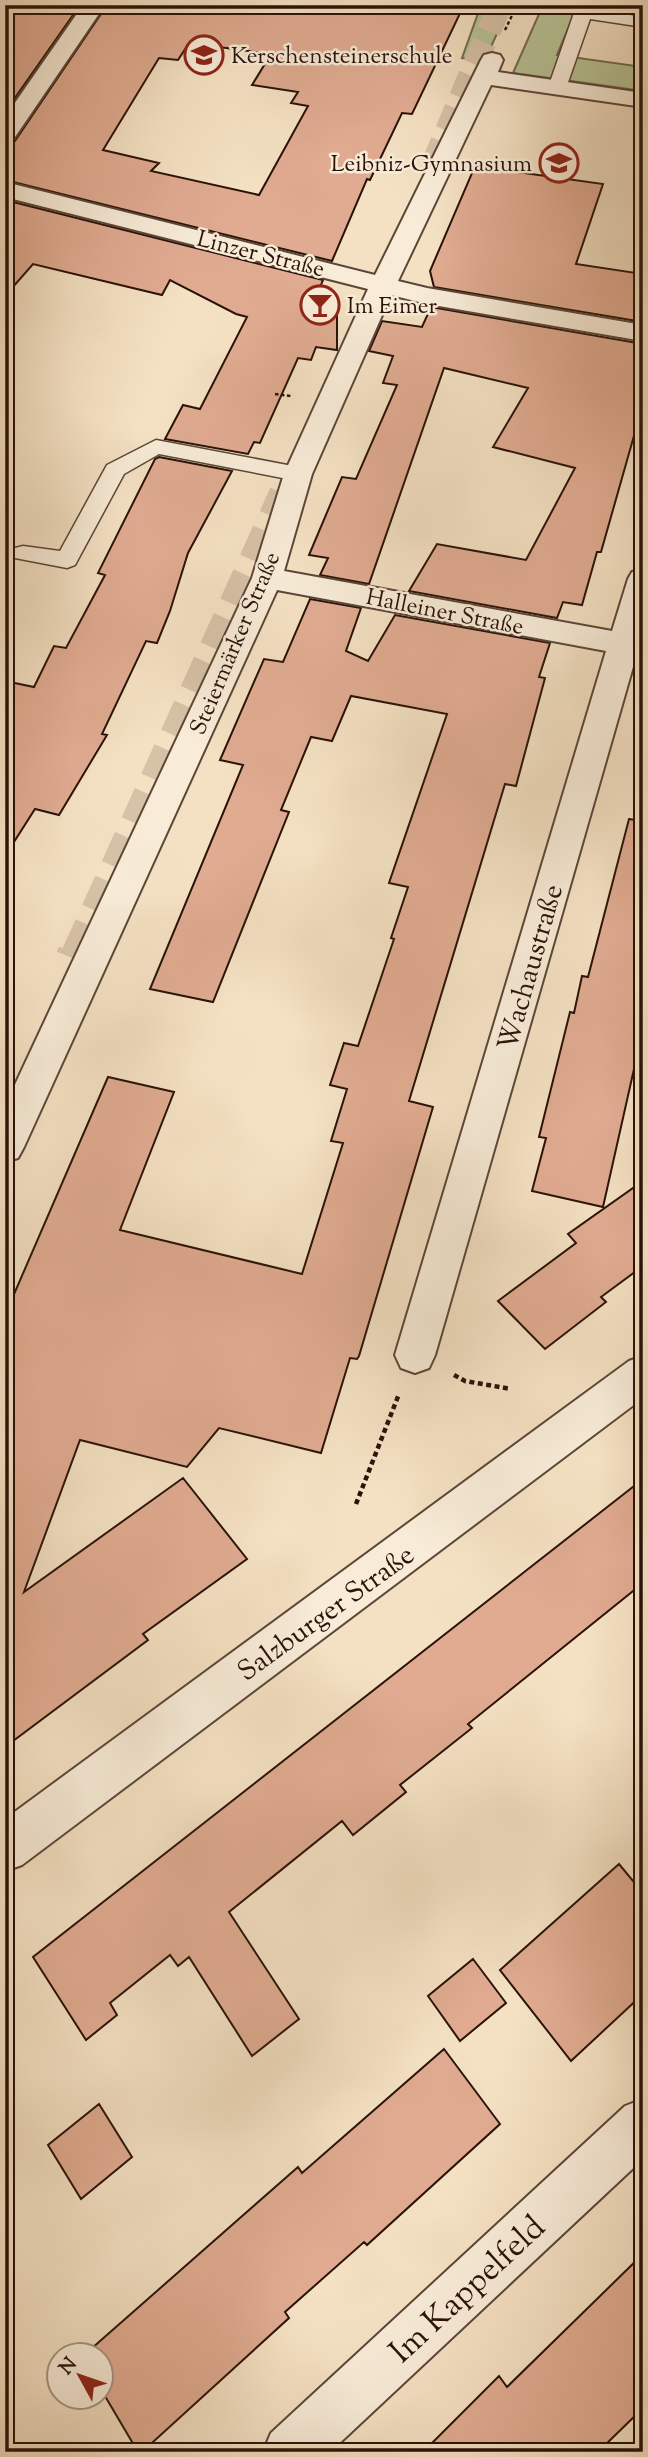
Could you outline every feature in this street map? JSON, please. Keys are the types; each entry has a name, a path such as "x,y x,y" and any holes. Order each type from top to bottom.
{"street":[{"path":"5,135 94,5"},
{"name":"Steiermärker Straße","path":"5,1147 267,578 298,474 383,284 488,68 557,88"},
{"path":"557,88 643,100"},
{"name":"Linzer Straße","path":"5,188 427,296 643,333"},
{"name":"Halleiner Straße","path":"267,578 624,644"},
{"name":"Wachaustraße","path":"415,1355 643,579"},
{"name":"Salzburger Straße","path":"5,1848 643,1374"},
{"name":"Im Kappelfeld","path":"290,2452 643,2124"}],"lane":[{"path":"557,88 583,13 643,22"},
{"path":"23,552 67,560 115,470 156,447 298,474"}],"path":[{"path":"356,1504 415,1355 465,1381 511,1389"}],"green space":[{"path":"481,5 510,5 485,60 462,58"},
{"path":"543,5 578,5 557,55 643,67 643,91 513,73"}],"building":[{"path":"5,5 80,5 5,112"},
{"path":"107,5 464,5 412,114 402,113 370,180 367,179 332,261 5,180 5,144 15,141","holes":["189,43 271,54 252,85 298,92 291,103 308,106 259,195 151,171 159,163 103,150 159,58 178,60"]},
{"path":"475,166 603,184 576,264 643,274 643,322 434,287 430,271"},
{"path":"5,200 323,280 319,290 337,300 337,350 316,347 311,360 298,358 260,443 254,442 248,454 165,439 183,405 200,409 247,317 170,280 162,295 33,264 5,296"},
{"path":"431,307 643,344 643,404 601,552 597,552 582,605 563,602 557,618 409,591 437,544 526,560 575,468 493,447 528,388 444,368 369,584 320,575 328,558 309,555 342,477 356,479 397,385 383,383 393,356 369,351 382,321 422,327"},
{"path":"159,457 232,471 188,553 157,643 146,641 102,734 107,735 59,815 35,809 5,856 5,681 34,687 54,646 66,648 105,575 98,573 155,459"},
{"path":"310,599 361,608 346,651 368,661 395,615 550,643 539,677 545,678 516,786 505,784 409,1101 433,1107 359,1356 357,1359 350,1358 321,1453 219,1428 187,1467 80,1440 24,1592 183,1478 247,1559 143,1634 148,1640 5,1747 5,1315 108,1077 174,1092 120,1230 302,1274 343,1143 331,1141 347,1089 330,1085 344,1043 358,1046 394,939 391,938 408,887 389,883 447,714 351,696 332,741 311,737 281,810 289,812 213,1002 150,989 243,765 220,760 264,659 283,662"},
{"path":"629,819 643,821 643,1029 603,1207 532,1191 546,1138 539,1137 570,1012 574,1013 582,976 588,977"},
{"path":"643,1181 643,1266 601,1297 606,1302 545,1349 498,1301 576,1243 568,1234"},
{"path":"643,1479 643,1583 468,1724 472,1728 400,1785 406,1792 353,1835 342,1821 229,1912 299,2019 252,2056 189,1957 178,1966 170,1955 110,2003 117,2015 86,2040 33,1957"},
{"path":"619,1864 643,1893 643,1994 571,2061 500,1970"},
{"path":"473,1959 506,2003 460,2041 428,1996"},
{"path":"444,2049 500,2124 367,2245 364,2242 285,2312 289,2318 142,2452 138,2452 114,2412 116,2342 99,2342 298,2167 302,2173"},
{"path":"99,2104 132,2157 81,2199 48,2145"},
{"path":"643,2254 643,2408 598,2452 423,2452 499,2376 507,2387"}],"tunnel":[{"path":"433,164 500,5"},
{"path":"77,955 285,494"},
{"path":"75,959 77,954"}],"place":[{"name":"Kerschensteinerschule","path":"204,55"},
{"name":"Leibniz-Gymnasium","path":"559,163"},
{"name":"Im Eimer","path":"320,305"}]}
